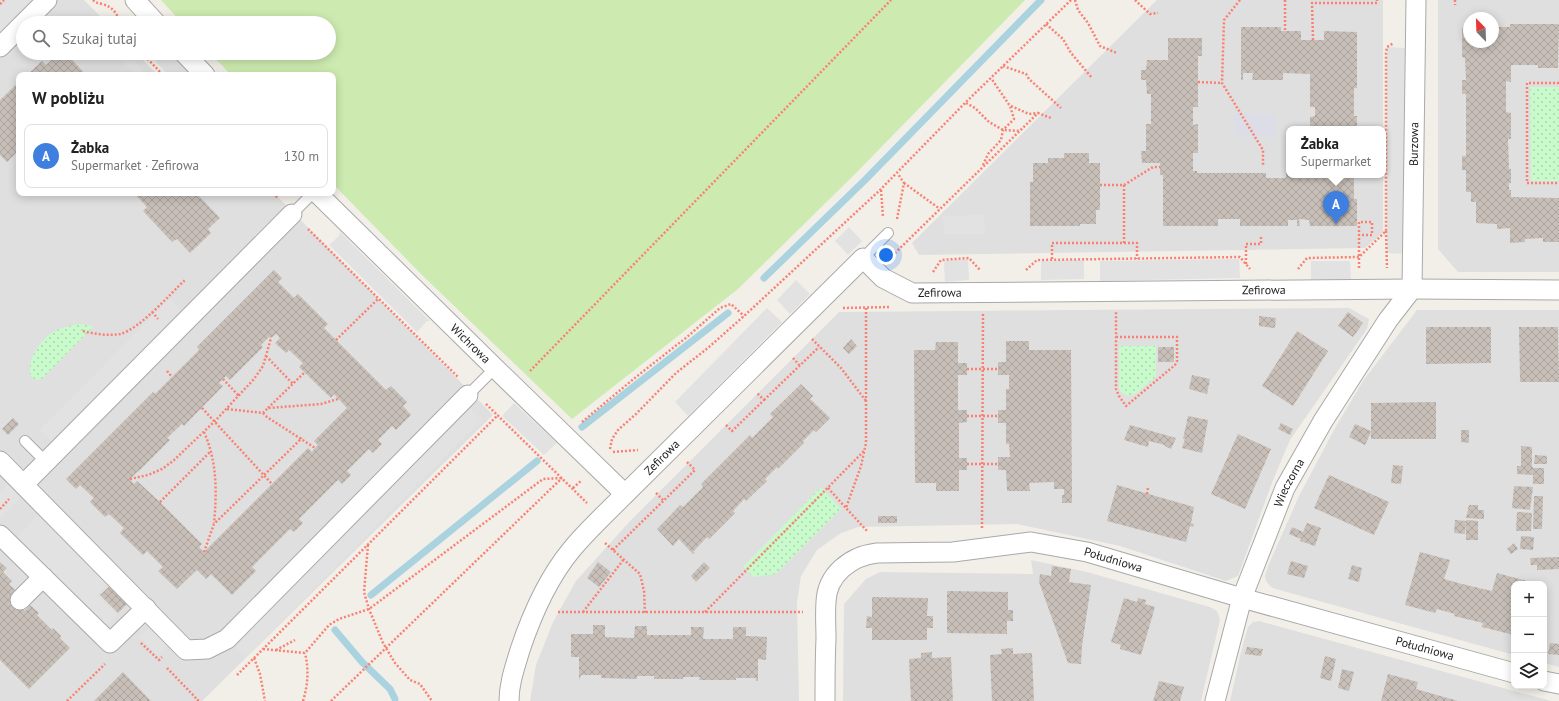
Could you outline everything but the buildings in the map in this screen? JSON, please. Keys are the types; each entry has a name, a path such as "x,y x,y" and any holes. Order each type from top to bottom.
{"street":[{"path":"30,16 47,0"},
{"path":"135,0 150,16"},
{"name":"Burzowa","path":"1412,288 1416,0"},
{"path":"0,47 16,30"},
{"path":"191,60 202,72"},
{"name":"Wichrowa","path":"320,196 625,494"},
{"path":"24,484 292,214"},
{"name":"Zefirowa","path":"509,701 513,671 528,625 553,576 572,549 625,494 863,258 883,278 912,293 1412,288 1559,290"},
{"name":"Wieczorna","path":"1215,701 1242,598 1285,488 1328,414 1388,320 1412,288"},
{"path":"0,462 24,484 186,650 207,649 227,639 470,393"},
{"path":"0,535 110,643 146,608"},
{"name":"Południowa","path":"825,701 826,602 830,584 841,569 857,557 877,553 953,552 1031,542 1086,552 1242,598 1511,672"},
{"path":"20,600 43,577"},
{"path":"1547,682 1559,684"}],"lane":[{"path":"292,214 310,196"},
{"path":"863,258 888,232"},
{"path":"470,393 495,368"},
{"path":"25,441 46,462"}],"path":[{"path":"0,4 4,0"},
{"path":"93,0 95,3 110,7 116,12 117,16"},
{"path":"527,375 891,0"},
{"path":"639,450 610,452 612,439 618,430 636,414 676,373 709,347 744,316 898,174 966,103 1071,0"},
{"path":"1075,0 1078,10 1088,23 1100,46 1117,53"},
{"path":"1135,0 1139,6 1150,14 1158,13"},
{"path":"1240,0 1224,20 1222,83 1263,150 1263,165"},
{"path":"1284,0 1285,32"},
{"path":"1313,40 1312,2 1376,3 1377,0"},
{"path":"1455,0 1455,5"},
{"path":"1046,24 1063,39 1071,52 1092,78"},
{"path":"1387,270 1386,53 1387,47 1394,43"},
{"path":"149,60 160,72"},
{"path":"1003,66 1026,74 1029,79 1061,108"},
{"path":"982,168 988,154 1000,140 1003,130 1014,119 1010,106 991,78"},
{"path":"1198,82 1222,83"},
{"path":"1559,83 1527,83 1527,183 1559,183"},
{"path":"966,103 975,108 989,122 1003,130 1019,131"},
{"path":"1010,106 1029,114 1038,113 1051,118"},
{"path":"877,273 1038,113"},
{"path":"1100,185 1124,185 1153,167 1160,167"},
{"path":"898,174 904,183 940,209"},
{"path":"888,232 897,219 904,183"},
{"path":"1124,185 1124,243"},
{"path":"880,190 884,220 888,232"},
{"path":"276,196 292,214 378,298 470,393 498,415 573,488 596,466"},
{"path":"1359,235 1372,235 1372,222 1360,222 1359,235 1359,271"},
{"path":"1293,274 1307,258 1359,257 1386,231"},
{"path":"1246,264 1246,244 1261,244 1261,237"},
{"path":"1052,260 1052,243 1137,243 1137,259"},
{"path":"1022,273 1037,260 1240,257 1254,273"},
{"path":"929,278 941,260 969,258 984,274"},
{"path":"82,332 102,335 119,334 134,328 185,280"},
{"path":"336,340 378,298"},
{"path":"565,436 687,337 720,308 731,304 744,316"},
{"path":"982,532 983,306"},
{"path":"1116,306 1116,337 1116,389 1126,406 1175,365 1177,361 1176,337 1116,337"},
{"path":"846,508 861,466 866,443 866,308"},
{"path":"808,336 841,368 866,402"},
{"path":"130,479 148,475 162,469 173,461 204,432 239,396 263,366 271,338"},
{"path":"726,425 732,431 819,347"},
{"path":"789,355 800,366"},
{"path":"266,356 293,384"},
{"path":"967,369 998,369"},
{"path":"263,413 305,372"},
{"path":"223,379 239,396"},
{"path":"758,394 764,400"},
{"path":"268,408 321,404 338,399"},
{"path":"202,408 272,484"},
{"path":"226,409 263,413 315,448"},
{"path":"237,675 498,415"},
{"path":"967,416 998,416"},
{"path":"204,432 211,451 216,484 214,524 204,552"},
{"path":"214,524 302,438"},
{"path":"705,612 865,450"},
{"path":"160,502 211,451"},
{"path":"613,550 695,470 688,463"},
{"path":"967,464 998,464"},
{"path":"305,653 329,624 369,609 543,479 563,478"},
{"path":"331,701 563,478"},
{"path":"828,488 871,535"},
{"path":"1147,494 1148,488"},
{"path":"657,494 664,501"},
{"path":"602,540 640,574 644,591 645,612"},
{"path":"368,544 364,592 369,609 386,648 410,680 420,684 432,701"},
{"path":"583,612 624,559"},
{"path":"536,607 552,612 826,612"},
{"path":"275,651 295,640"},
{"path":"263,649 305,653"},
{"path":"303,701 306,692 308,669 305,653"},
{"path":"254,658 260,674 265,701"},
{"path":"67,701 109,660"},
{"path":"167,668 197,701 201,701"}],"shaded area":[{"path":"0,0 84,0 100,16 16,16 16,60 143,60 155,72 16,72 16,196 277,196 493,415 202,701 0,701"},
{"path":"7,0 32,0 0,32 0,7"},
{"path":"1157,0 1383,0 1383,126 1286,126 1286,178 1383,178 1383,232 1365,248 919,255 912,243"},
{"path":"1438,0 1559,0 1559,272 1458,272 1438,249"},
{"path":"1387,47 1405,48 1404,254 1387,253"},
{"path":"121,60 133,60 144,72 132,72"},
{"path":"154,60 177,60 188,72 165,72"},
{"path":"1234,114 1276,114 1276,136 1234,136"},
{"path":"984,215 985,234 944,234 943,216"},
{"path":"849,227 862,241 848,255 835,241"},
{"path":"340,232 430,321 427,321 417,332 329,245 339,236"},
{"path":"968,259 969,280 945,282 944,261"},
{"path":"1239,259 1240,278 1100,281 1100,261"},
{"path":"1084,260 1084,279 1041,280 1041,261"},
{"path":"1311,261 1350,261 1351,280 1311,280"},
{"path":"796,280 810,294 790,314 777,300"},
{"path":"169,299 182,312 53,443 40,430"},
{"path":"767,308 782,322 688,416 675,402"},
{"path":"1349,308 1369,319 1367,329 1290,440 1273,480 1238,576 1226,581 1120,546 1017,524 858,527 841,533 817,550 801,576 797,602 799,701 530,701 536,665 553,622 576,581 631,520 839,312"},
{"path":"1417,310 1559,310 1559,667 1547,664 1547,581 1511,581 1511,654 1276,589 1271,587 1266,581 1265,576 1269,564 1299,496 1334,430 1363,381"},
{"path":"514,403 557,443 544,455 502,416"},
{"path":"468,406 482,419 245,658 232,645"},
{"path":"9,483 23,496 0,519 0,492"},
{"path":"40,513 109,582 97,595 117,615 104,627 15,539"},
{"path":"1031,560 1087,572 1210,607 1217,611 1220,620 1201,701 843,701 844,604 866,579 880,572 1033,574"},
{"path":"1259,621 1551,701 1230,701 1248,627 1253,622"},
{"path":"152,625 170,644 158,656 139,637"}],"green space":[{"path":"161,0 1025,0 853,176 738,289 572,419 422,275 336,187 336,72 228,72 217,60 336,60 336,16 176,16"},
{"path":"1530,87 1559,87 1559,181 1531,181"},
{"path":"77,324 94,326 42,379 36,380 31,377 30,364 35,352 43,340 53,332"},
{"path":"1119,346 1156,346 1156,377 1135,394 1128,396 1121,392 1119,388"},
{"path":"821,487 841,509 776,574 754,577 743,567"}],"waterway":[{"path":"764,278 866,179 1041,0"},
{"path":"582,427 728,313"},
{"path":"371,595 537,461"},
{"path":"335,630 362,662 390,689 395,699"}],"place":[{"name":"Żabka","path":"1336,224"}]}
